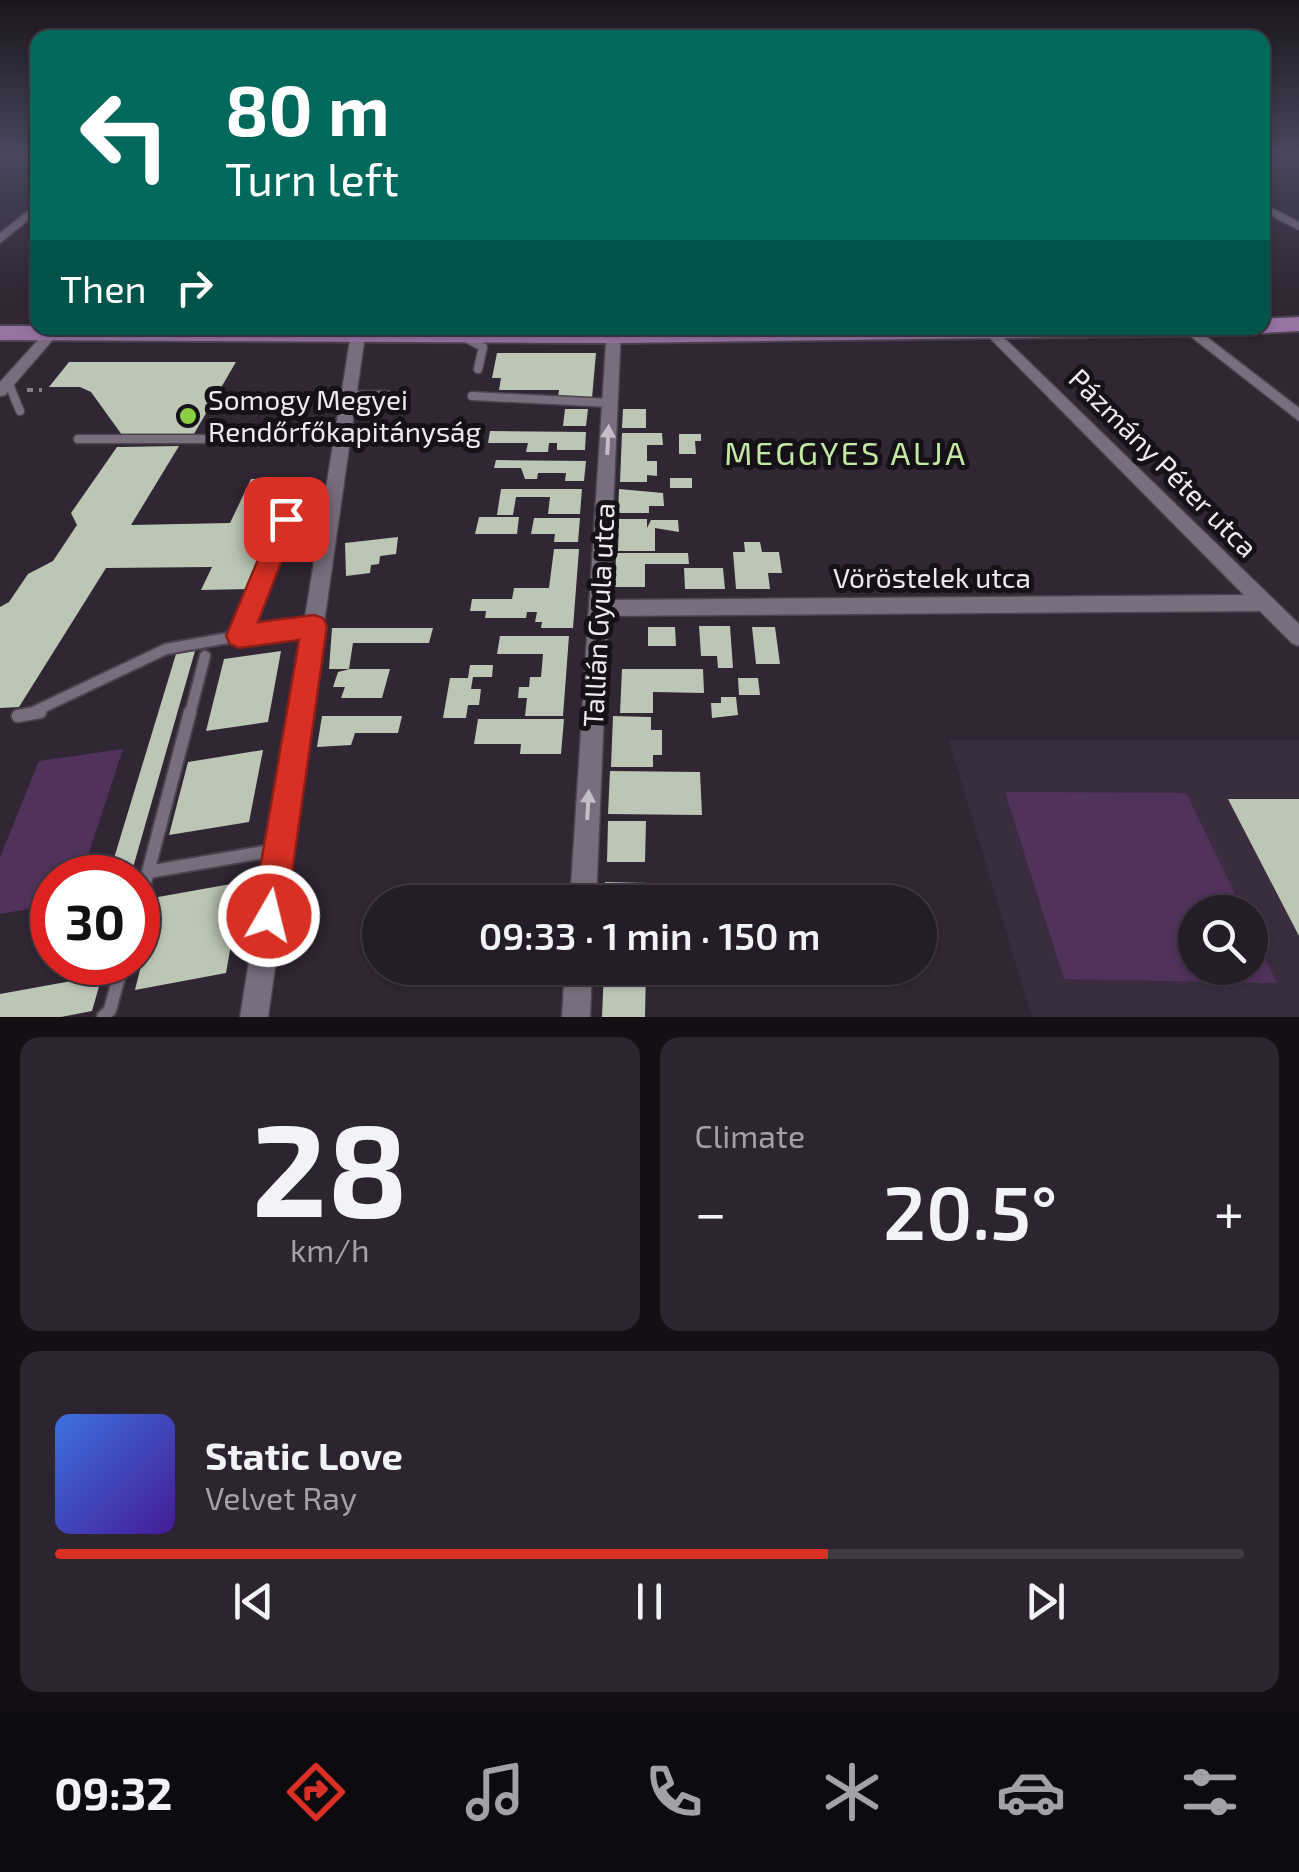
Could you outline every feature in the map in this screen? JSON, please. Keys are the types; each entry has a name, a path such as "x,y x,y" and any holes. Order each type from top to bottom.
{"main road":[{"path":"1270,326 1299,324"},
{"path":"0,333 30,331"},
{"path":"434,335 493,335"}],"street":[{"path":"1270,211 1299,227"},
{"path":"0,239 30,213"},
{"path":"4,387 49,335"},
{"path":"254,1017 357,335"},
{"name":"Tallián Gyula utca","path":"584,885 614,335"},
{"name":"Pázmány Péter utca","path":"995,335 1295,629"},
{"path":"1197,335 1299,416"},
{"name":"Vöröstelek utca","path":"600,608 1265,603"},
{"path":"576,1017 578,985"}],"lane":[{"path":"453,336 483,347 478,369"},
{"path":"4,387 20,411"},
{"path":"347,396 387,396"},
{"path":"472,396 610,402"},
{"path":"78,440 339,439"},
{"path":"239,636 286,519"},
{"path":"18,716 38,713 166,648 314,626"},
{"path":"152,855 204,656"},
{"path":"160,870 279,849"},
{"path":"103,1017 110,1010 117,985"}],"shaded area":[{"path":"949,740 1299,740 1299,1017 1032,1017"},
{"path":"123,749 88,855 30,855 30,909 0,914 0,857 39,761"},
{"path":"1005,792 1186,793 1236,895 1178,895 1178,981 1064,979"},
{"path":"1268,964 1277,983 1268,983"}],"building":[{"path":"497,353 596,353 592,398 558,398 559,390 499,390 501,378 492,378"},
{"name":"Somogy Megyei Rendőrfőkapitányság","path":"69,362 236,362 191,439 122,435 91,392 80,387 49,387"},
{"path":"565,409 588,409 586,426 563,426"},
{"path":"623,409 646,409 646,428 622,428"},
{"path":"490,431 586,432 585,450 557,450 557,443 549,443 548,452 526,452 528,443 488,443"},
{"path":"622,433 662,433 663,445 647,445 647,461 657,461 657,476 647,475 647,482 620,482"},
{"path":"679,434 701,434 701,441 695,441 696,454 679,454"},
{"path":"179,446 131,525 230,523 251,479 296,478 250,589 201,590 212,567 106,568 19,707 0,708 0,607 9,602 28,574 53,561 77,525 71,513 117,447"},
{"path":"496,460 586,461 584,481 565,481 566,473 538,473 537,479 525,479 521,468 494,468"},
{"path":"670,478 692,478 692,488 670,488"},
{"path":"501,489 582,489 580,514 548,514 550,497 516,497 513,515 497,515"},
{"path":"619,489 663,493 664,506 649,506 649,513 618,513"},
{"path":"479,517 519,517 517,534 475,534"},
{"path":"534,518 580,518 578,542 554,542 555,534 531,534"},
{"path":"619,519 647,519 647,528 651,520 678,520 679,532 655,528 655,551 618,551"},
{"path":"398,537 396,554 380,556 379,564 371,565 370,573 346,576 345,543"},
{"path":"744,542 760,542 762,552 779,552 782,573 768,573 770,589 736,589 733,552 745,552"},
{"path":"554,549 579,549 573,628 541,628 542,622 535,622 537,612 527,612 526,618 485,618 486,611 470,611 472,599 512,599 514,588 549,588"},
{"path":"616,553 688,553 689,564 645,564 645,587 615,587"},
{"path":"684,568 723,568 725,589 685,589"},
{"path":"699,626 730,626 733,668 718,668 717,656 701,656"},
{"path":"648,627 675,627 676,646 648,646"},
{"path":"752,627 775,627 780,664 756,664"},
{"path":"332,628 433,628 429,643 353,643 349,669 329,669"},
{"path":"500,636 569,636 563,716 525,716 527,698 518,698 519,687 529,687 530,677 541,677 543,654 497,654"},
{"path":"195,651 137,855 115,855 176,654"},
{"path":"281,651 268,722 206,731 224,659"},
{"path":"470,665 493,665 492,677 473,677 471,689 481,689 479,705 468,705 466,718 443,718 450,678 468,678"},
{"path":"390,669 382,698 341,698 345,687 333,687 338,672"},
{"path":"622,669 703,669 704,693 653,692 653,713 620,713"},
{"path":"738,678 758,678 760,695 739,695"},
{"path":"721,697 736,697 738,715 712,718 711,703 721,703"},
{"path":"322,716 402,716 398,733 355,733 351,745 317,747"},
{"path":"613,716 651,717 651,730 662,730 662,755 653,755 653,767 611,767"},
{"path":"478,719 564,719 561,754 520,754 521,744 474,744"},
{"path":"263,750 249,822 169,835 188,762"},
{"path":"610,771 700,772 702,815 608,814"},
{"path":"1228,799 1299,799 1299,936"},
{"path":"608,821 646,821 645,862 607,862"},
{"path":"242,882 226,973 135,990 136,985 160,985 160,897"},
{"path":"605,882 649,883 649,885 605,885"},
{"path":"50,985 99,985 92,1011 61,1017 0,1017 0,994"},
{"path":"603,985 646,985 645,1017 602,1017"}],"place":[{"name":"Somogy Megyei Rendőrfőkapitányság","path":"188,416"}],"district":[{"name":"MEGGYES ALJA","path":"846,454"}],"route":[{"path":"269,916 314,626 239,636 286,519"}]}
